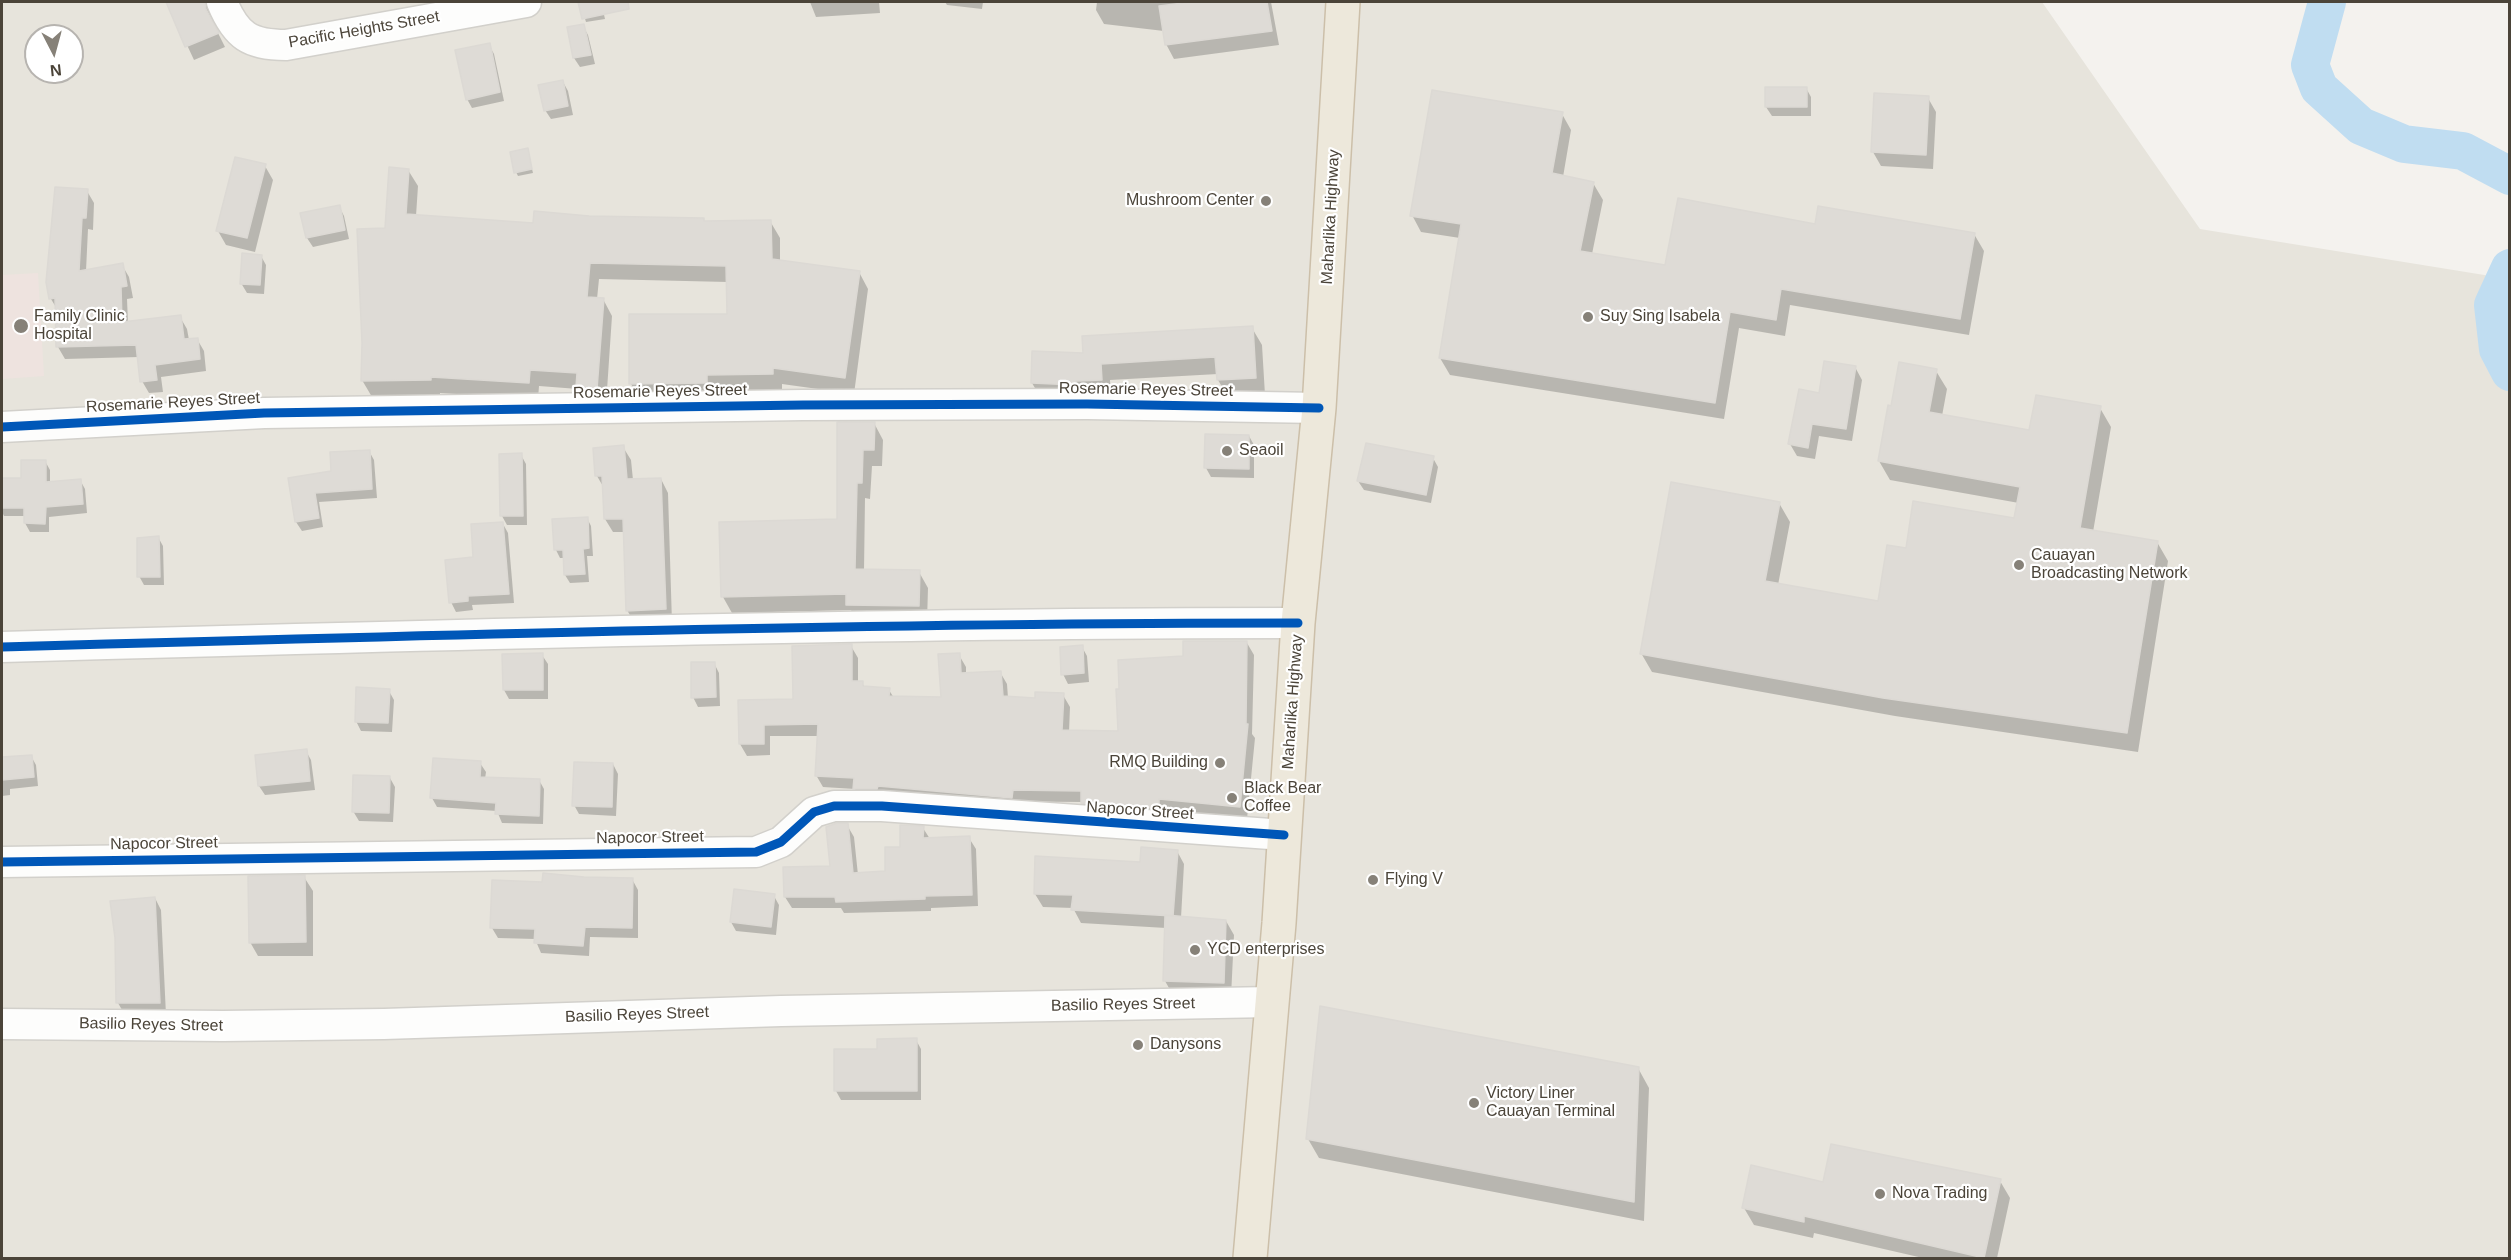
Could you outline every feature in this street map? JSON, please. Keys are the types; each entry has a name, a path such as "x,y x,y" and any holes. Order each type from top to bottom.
{"highway":[{"name":"Maharlika Highway","path":"1250,1258 1272,1002 1298,623 1319,408 1343,2"}],"street":[{"name":"Pacific Heights Street","path":"222,2 235,26 247,38 262,45 286,45 526,2"},
{"name":"Rosemarie Reyes Street","path":"2,427 264,413 791,405 1087,404 1319,408"},
{"path":"2,647 578,631 1124,623 1298,623"},
{"name":"Napocor Street","path":"2,862 756,852 782,842 814,812 834,806 882,806 1284,835"},
{"name":"Basilio Reyes Street","path":"2,1024 280,1025 781,1011 1272,1002"}],"shaded area":[{"path":"2,2 2042,2 2200,229 2509,279 2509,1258 2,1258"},
{"name":"Family Clinic Hospital","path":"38,273 44,376 2,379 2,275"}],"building":[{"path":"166,2 205,2 206,9 219,33 185,47"},
{"path":"578,2 628,2 629,9 582,19"},
{"path":"1191,2 1267,2 1272,31 1165,45 1159,6"},
{"path":"584,24 591,55 573,58 567,27"},
{"path":"490,43 500,92 466,100 455,50"},
{"path":"563,80 568,106 544,111 538,85"},
{"path":"1765,87 1807,87 1807,107 1765,107"},
{"path":"1432,90 1563,112 1552,173 1594,182 1580,251 1665,265 1678,198 1815,224 1818,206 1975,233 1960,319 1781,289 1776,320 1730,312 1715,403 1439,358 1461,224 1410,216"},
{"path":"1874,93 1929,96 1926,155 1871,152"},
{"path":"528,148 532,169 514,173 510,152"},
{"path":"235,157 266,164 247,238 216,231"},
{"path":"389,167 409,169 406,214 533,223 534,211 589,216 704,218 704,221 771,220 772,259 860,271 845,378 773,368 773,374 707,375 707,383 629,384 629,314 727,314 726,266 590,263 587,297 604,298 597,389 576,387 577,373 530,370 529,383 431,377 431,380 361,381 362,343 357,229 385,228"},
{"path":"55,187 88,189 86,218 82,218 79,271 123,263 127,286 121,287 122,322 181,315 184,339 198,338 200,359 155,365 157,380 140,382 136,345 56,347 55,298 49,299 46,282"},
{"path":"340,205 345,230 306,238 300,213"},
{"path":"242,253 262,255 260,285 240,284"},
{"path":"1253,326 1256,378 1217,380 1215,357 1101,364 1102,380 1076,381 1076,385 1031,383 1032,351 1083,353 1082,336"},
{"path":"1824,361 1856,366 1846,429 1812,424 1808,448 1788,444 1799,389 1819,393"},
{"path":"1899,362 1937,369 1929,412 2029,430 2036,395 2101,406 2080,528 2158,541 2127,733 1883,698 1640,654 1671,482 1780,502 1765,581 1878,601 1887,545 1906,548 1913,501 2014,518 2020,487 1878,461 1888,405 1891,406"},
{"path":"837,422 875,422 874,450 863,450 862,483 857,483 855,569 920,570 919,606 846,605 846,594 721,597 719,522 837,519"},
{"name":"Seaoil","path":"1205,434 1249,435 1249,469 1204,468"},
{"path":"1366,443 1434,456 1426,495 1357,481"},
{"path":"624,445 627,479 661,478 666,609 626,611 623,519 604,519 602,476 595,476 593,448"},
{"path":"370,450 372,489 315,493 319,518 295,522 288,478 331,471 330,452"},
{"path":"522,453 523,516 500,516 499,454"},
{"path":"21,460 46,460 46,482 81,479 83,504 46,507 45,524 24,523 24,508 2,508 2,478 21,478"},
{"path":"588,517 589,548 583,549 585,574 564,575 563,550 554,550 552,519"},
{"path":"503,522 509,594 468,596 468,601 449,603 445,560 473,557 471,524"},
{"path":"159,536 160,577 137,577 137,538"},
{"path":"1183,641 1247,641 1246,724 1248,724 1240,807 1159,799 1159,807 1147,808 1081,803 1081,791 1013,790 1012,798 878,786 877,789 853,789 854,778 815,776 818,724 764,725 764,744 739,744 738,700 793,699 792,646 852,644 852,681 863,681 863,686 890,688 889,696 941,697 938,654 960,653 961,673 1001,671 1003,696 1035,698 1035,692 1064,693 1062,730 1118,731 1116,689 1119,689 1118,660 1183,656"},
{"path":"1083,645 1084,673 1061,675 1060,647"},
{"path":"543,653 543,690 503,690 502,654"},
{"path":"691,662 715,662 716,697 691,698"},
{"path":"356,687 390,689 388,723 355,722"},
{"path":"307,749 310,781 258,786 255,755"},
{"path":"32,755 34,777 2,780 2,757"},
{"path":"433,758 481,761 480,777 540,779 539,816 495,814 496,803 430,798"},
{"path":"574,762 613,763 612,807 572,806"},
{"path":"353,775 390,776 389,813 352,812"},
{"path":"837,823 848,823 853,873 885,871 885,847 900,847 900,825 924,826 923,838 970,836 972,895 836,902 835,897 784,897 783,867 830,866 826,827"},
{"path":"1141,847 1178,850 1173,916 1071,910 1073,895 1034,894 1035,856 1140,862"},
{"path":"543,873 633,878 632,928 585,927 583,946 534,943 535,929 490,928 492,880 542,882"},
{"path":"305,875 306,942 249,943 248,876"},
{"path":"734,889 775,894 771,927 730,922"},
{"path":"155,897 160,1003 116,1003 115,938 110,901"},
{"name":"YCD enterprises","path":"1165,915 1226,920 1224,983 1163,981"},
{"name":"Victory Liner Cauayan Terminal","path":"1320,1006 1639,1067 1634,1202 1306,1139"},
{"path":"917,1038 917,1091 834,1091 834,1049 877,1049 877,1039"},
{"path":"1831,1144 2001,1179 1984,1258 1804,1216 1804,1222 1742,1208 1751,1165 1823,1182"}],"waterway":[{"path":"2327,2 2310,65 2319,88 2361,126 2404,144 2463,151 2510,176"},
{"path":"2510,268 2493,305 2498,349 2510,372"}],"cycle path":[{"path":"2,427 264,413 803,405 1087,404 1319,408"},
{"path":"2,647 812,627 1298,623"},
{"path":"2,862 756,852 781,842 814,812 834,806 882,806 1284,835"}],"place":[{"name":"Mushroom Center","path":"1266,201"},
{"name":"Suy Sing Isabela","path":"1588,317"},
{"name":"Family Clinic Hospital","path":"21,326"},
{"name":"Seaoil","path":"1227,451"},
{"name":"Cauayan Broadcasting Network","path":"2019,565"},
{"name":"RMQ Building","path":"1220,763"},
{"name":"Black Bear Coffee","path":"1232,798"},
{"name":"Flying V","path":"1373,880"},
{"name":"YCD enterprises","path":"1195,950"},
{"name":"Danysons","path":"1138,1045"},
{"name":"Victory Liner Cauayan Terminal","path":"1474,1103"},
{"name":"Nova Trading","path":"1880,1194"}]}
